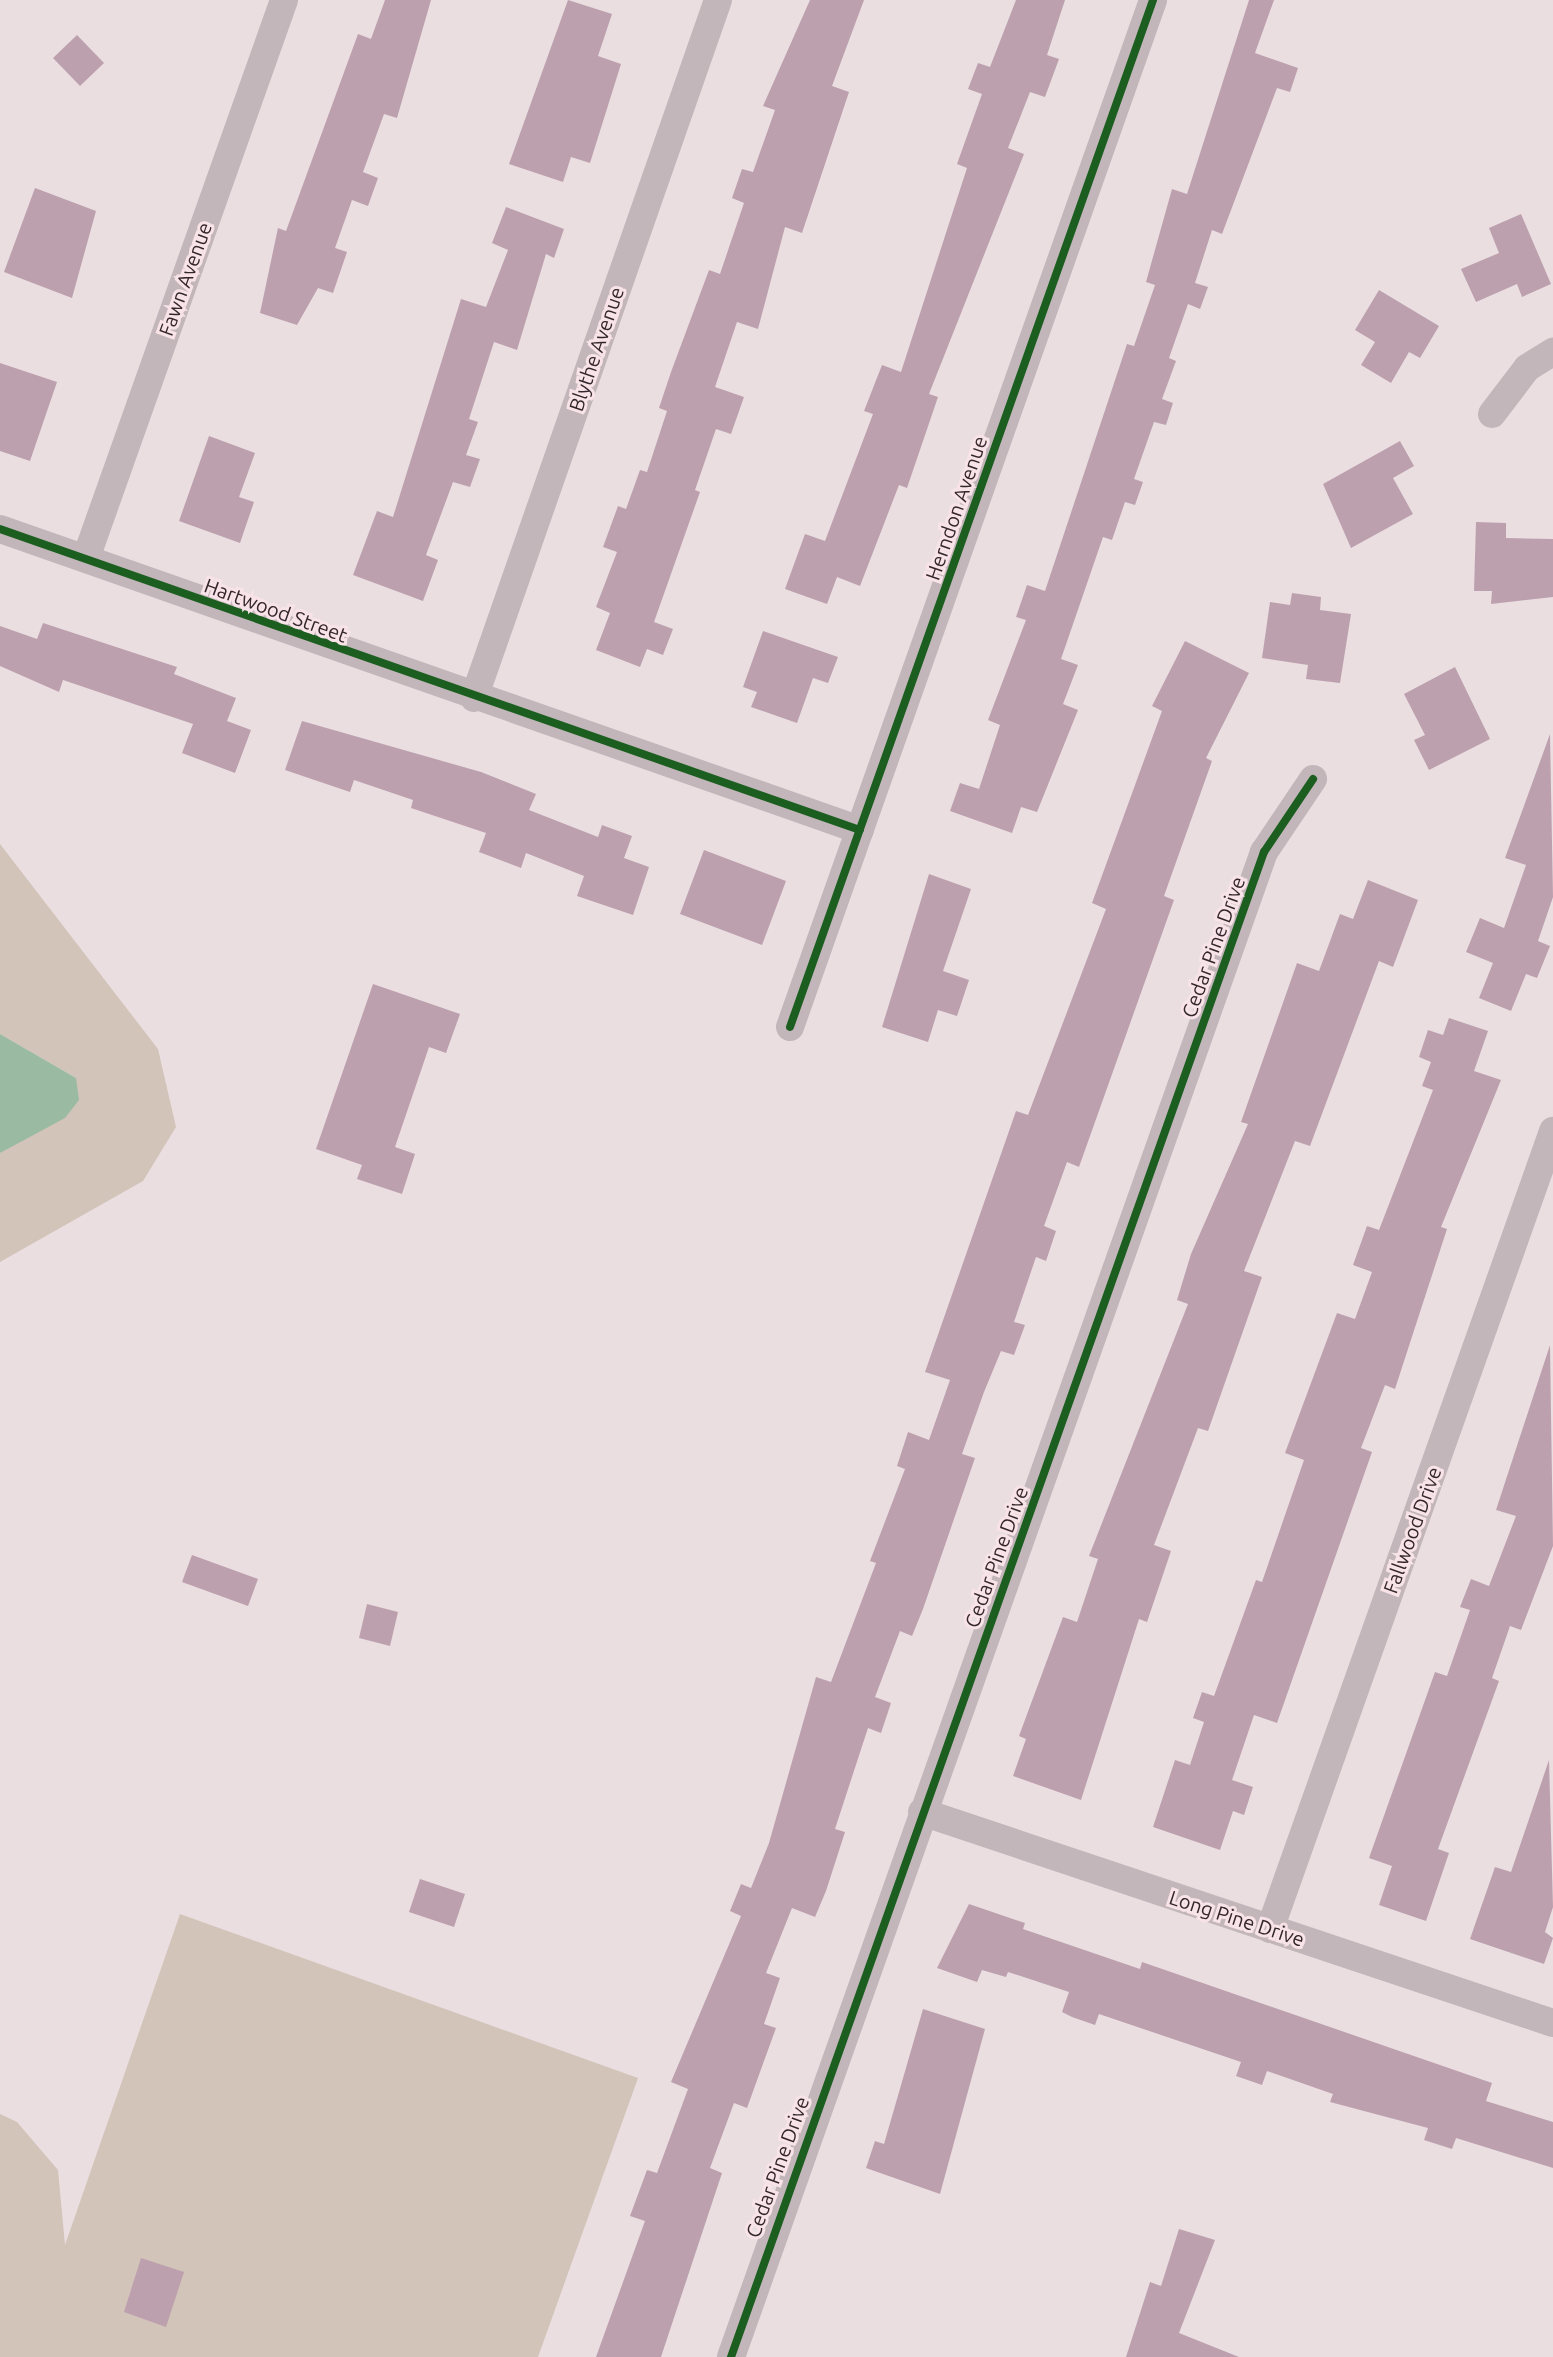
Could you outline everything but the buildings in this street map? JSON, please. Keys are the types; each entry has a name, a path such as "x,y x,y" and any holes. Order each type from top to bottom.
{"street":[{"name":"Fawn Avenue","path":"86,558 284,0"},
{"name":"Blythe Avenue","path":"474,698 718,0"},
{"name":"Herndon Avenue","path":"790,1027 1153,0"},
{"path":"1492,414 1527,368 1553,352"},
{"name":"Hartwood Street","path":"0,529 474,698 860,830"},
{"name":"Cedar Pine Drive","path":"731,2357 1264,852 1313,779"},
{"name":"Fallwood Drive","path":"1270,1929 1553,1131"},
{"name":"Long Pine Drive","path":"922,1812 1553,2023"}],"shaded area":[{"path":"0,844 158,1049 176,1127 143,1181 0,1262 0,1153 76,1078 0,1034"},
{"path":"0,1034 76,1078 79,1100 65,1118 0,1153"},
{"path":"180,1914 638,2078 538,2357 0,2357 0,2114 17,2122 58,2170 65,2245"}],"cycle path":[{"path":"790,1027 1153,0"},
{"path":"0,529 860,830"},
{"path":"731,2357 1264,852 1313,779"}]}
